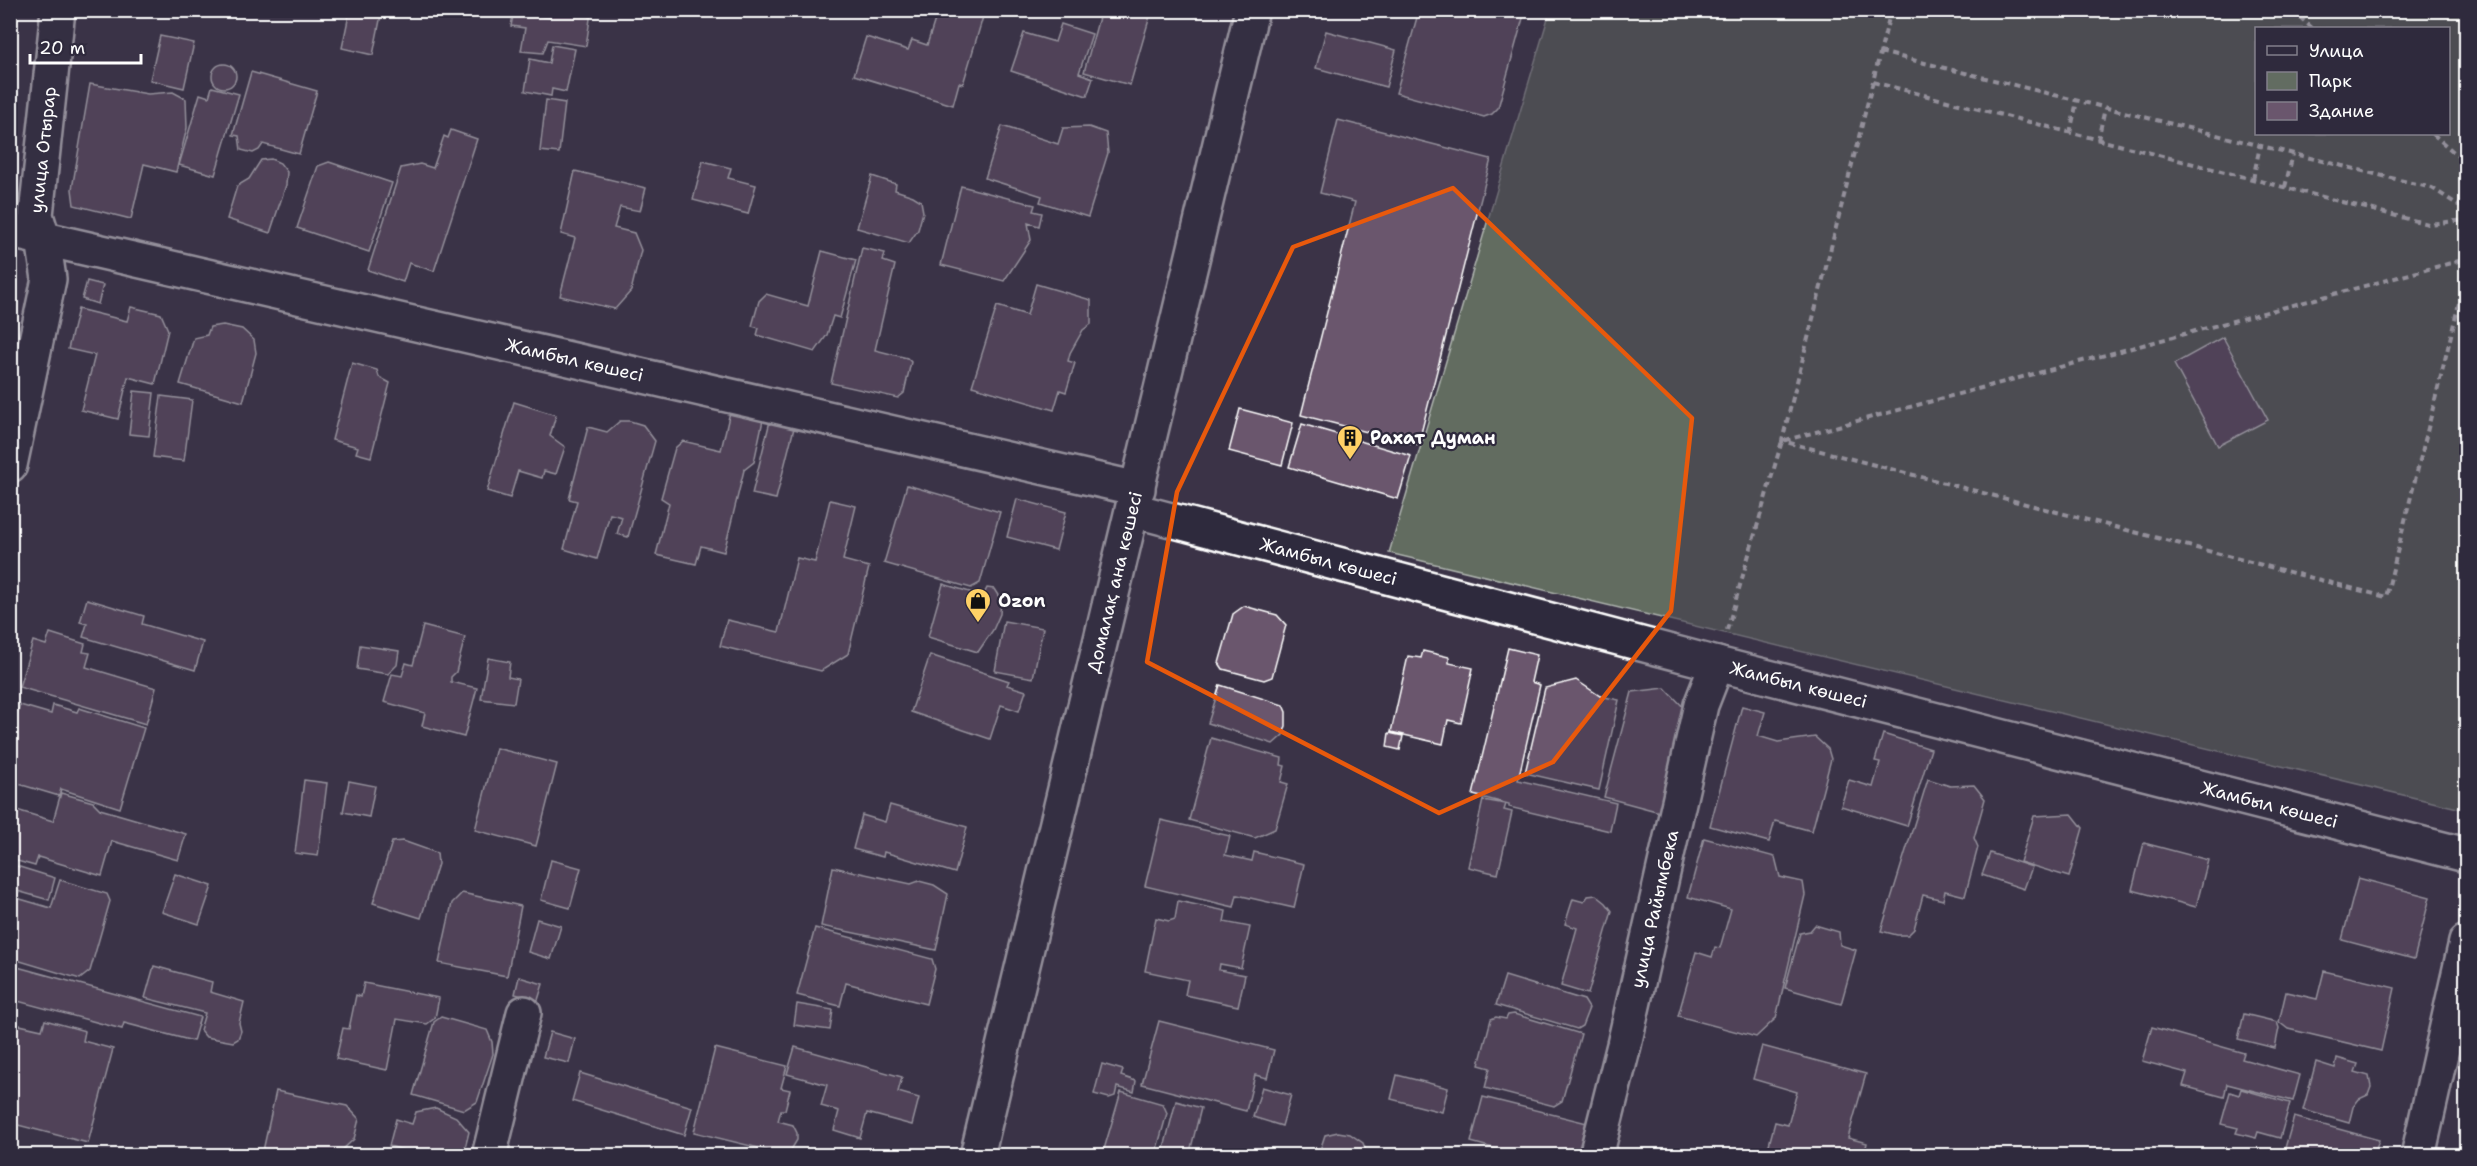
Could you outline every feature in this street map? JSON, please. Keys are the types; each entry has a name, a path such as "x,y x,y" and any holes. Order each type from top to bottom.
{"street":[{"name":"улица Отырар","path":"10,465 49,279 43,238 36,215 58,10"},
{"name":"Домалақ ана көшесі","path":"977,1155 1252,10"},
{"name":"Жамбыл көшесі","path":"10,231 1136,499 1718,664 2466,855"},
{"name":"улица Райымбека","path":"1596,1155 1624,1045 1701,705 1718,664"},
{"path":"2418,1155 2466,942"},
{"path":"489,1155 524,1013"}],"path":[{"path":"1718,664 1782,441 1891,10"},
{"path":"2292,10 2311,27"},
{"path":"1880,52 2432,188 2466,210"},
{"path":"1873,82 2428,224 2466,220"},
{"path":"2070,133 2077,100"},
{"path":"2098,140 2105,108"},
{"path":"2434,135 2466,163"},
{"path":"2253,179 2260,146"},
{"path":"2285,187 2293,154"},
{"path":"1782,441 2466,259"},
{"path":"1782,441 2386,597 2466,275"}],"highlighted area":[{"path":"1453,188 1692,418 1671,611 1553,762 1439,813 1147,662 1177,492 1293,247"}],"green space":[{"path":"1550,11 2466,11 2466,810 1389,553"}],"building":[{"path":"350,10 382,10 373,55 342,48"},
{"path":"514,10 527,10 527,14 550,18 551,10 591,12 586,46 548,40 543,53 521,51 525,28 511,26"},
{"path":"770,10 797,10 796,17"},
{"path":"938,10 985,10 963,84 959,83 953,105 854,75 866,37 908,50 912,40 927,45"},
{"path":"1101,10 1131,10 1150,16 1130,85 1084,72"},
{"path":"1419,10 1525,11 1498,108 1492,114 1484,117 1396,93"},
{"path":"1061,24 1092,34 1079,73 1093,78 1087,96 1011,71 1024,33 1055,42"},
{"path":"1326,31 1396,50 1386,87 1316,68"},
{"path":"160,36 194,43 184,88 150,80"},
{"path":"552,45 575,49 566,92 552,89 551,96 525,91 530,59 549,63"},
{"path":"224,64 233,67 236,76 233,85 224,88 215,85 212,76 215,67"},
{"path":"251,72 317,91 299,154 263,144 253,153 241,150 239,136 233,135"},
{"path":"90,84 148,94 173,92 186,99 187,128 176,172 144,164 131,219 74,205 72,189"},
{"path":"212,87 239,94 215,175 179,165 200,94 209,97"},
{"path":"546,100 565,103 559,153 540,151"},
{"name":"Рахат Думан","path":"1338,120 1491,159 1418,445 1301,415 1355,202 1320,193"},
{"path":"1002,126 1058,144 1063,128 1089,127 1106,133 1108,153 1088,217 1040,202 1042,196 985,178"},
{"path":"451,130 477,139 434,271 409,263 403,282 368,270 401,168 420,164 433,168 444,136 448,138"},
{"path":"271,159 280,163 287,172 286,185 270,233 227,219 237,186 249,179 261,160"},
{"path":"703,161 731,168 728,178 756,185 748,214 693,200"},
{"path":"329,162 392,183 369,252 297,228 318,166"},
{"path":"575,171 646,188 640,211 620,207 614,228 634,233 641,250 631,291 615,309 560,296 575,238 561,234"},
{"path":"872,176 896,184 895,190 921,201 923,212 918,230 909,243 857,228"},
{"path":"961,186 1035,205 1033,211 1042,213 1039,226 1028,223 1031,240 1004,281 941,265"},
{"path":"862,248 885,253 883,261 895,265 875,350 907,358 911,362 904,393 898,398 831,383"},
{"path":"822,251 856,260 840,318 833,316 827,335 815,352 757,335 759,328 752,326 759,301 766,294 808,306"},
{"path":"87,281 103,285 98,304 82,299"},
{"path":"1036,284 1091,300 1091,324 1083,330 1070,353 1068,361 1075,363 1066,392 1060,390 1054,410 972,386 997,306 1027,315"},
{"path":"131,307 161,314 168,330 155,384 128,377 118,419 81,410 95,355 68,349 78,309 127,321"},
{"path":"223,325 242,329 254,340 256,353 243,402 180,384 194,338 207,335 210,327"},
{"path":"2223,337 2268,420 2218,446 2174,364"},
{"path":"352,363 377,370 379,377 390,383 371,457 356,453 358,447 332,440"},
{"path":"134,391 154,393 149,436 129,434"},
{"path":"161,396 192,400 184,461 153,457"},
{"path":"514,402 556,415 550,436 565,447 556,474 544,471 542,478 518,471 510,498 487,491"},
{"path":"1240,409 1293,423 1282,465 1229,451"},
{"path":"730,412 763,420 754,462 744,470 724,552 701,546 696,564 656,555 669,503 661,498 675,448 683,441 721,450"},
{"path":"620,421 643,425 655,441 628,537 617,534 622,517 610,514 597,559 564,549 577,501 569,499 588,427 607,432"},
{"path":"770,421 794,428 776,499 752,494"},
{"name":"Рахат Думан","path":"1302,424 1411,456 1398,499 1289,467"},
{"path":"907,485 1000,512 980,583 971,588 884,563"},
{"path":"1017,499 1066,512 1056,550 1007,537"},
{"path":"830,500 856,506 843,560 869,567 848,654 821,671 720,646 727,620 779,632 797,558 815,562"},
{"path":"943,584 983,596 987,588 994,589 1001,600 1000,614 993,630 978,652 928,637"},
{"path":"87,599 144,616 142,624 203,642 195,670 83,637 87,624 80,622"},
{"path":"1244,606 1277,615 1286,625 1272,677 1264,680 1223,669 1219,663 1233,614"},
{"path":"1004,621 1043,628 1033,678 995,671"},
{"path":"423,626 465,637 456,672 451,677 451,682 477,688 464,737 422,726 425,713 384,702 392,674 402,676 406,663 413,665"},
{"path":"50,633 85,644 83,652 90,653 86,667 156,688 146,724 19,687 33,641 46,645"},
{"path":"360,645 399,651 397,665 388,674 357,669"},
{"path":"1508,648 1537,655 1531,682 1540,685 1518,780 1616,803 1610,831 1509,807 1509,804 1473,795"},
{"path":"1423,651 1449,657 1449,663 1473,668 1461,723 1448,720 1443,744 1391,732 1408,656 1421,658"},
{"path":"930,655 1009,681 1007,685 1026,691 1019,711 1001,705 990,739 911,712"},
{"path":"488,658 510,662 508,677 518,679 514,703 481,699"},
{"path":"1576,680 1600,696 1619,700 1599,790 1525,773 1545,688"},
{"path":"1220,685 1283,705 1286,712 1286,726 1283,735 1273,744 1208,723"},
{"path":"1665,688 1687,711 1660,812 1604,797 1632,692"},
{"path":"20,705 51,714 53,705 77,712 79,708 144,728 120,808 61,789 59,796 12,782 14,775 10,774 10,736"},
{"path":"1742,706 1765,712 1758,736 1778,742 1815,737 1828,749 1831,759 1812,831 1775,821 1769,842 1710,826"},
{"path":"1389,733 1403,736 1400,750 1387,747"},
{"path":"1883,734 1931,749 1907,826 1841,806 1849,780 1873,787 1880,762 1875,761"},
{"path":"1211,738 1282,758 1281,765 1285,766 1281,782 1288,784 1275,829 1255,838 1189,820"},
{"path":"496,748 557,764 536,846 475,830"},
{"path":"1928,779 1950,786 1974,785 1985,799 1974,838 1978,847 1965,896 1945,891 1943,900 1923,895 1914,929 1908,935 1881,931"},
{"path":"304,780 327,783 318,856 295,853"},
{"path":"349,781 375,786 369,817 343,812"},
{"path":"61,793 93,802 100,809 186,834 178,860 112,841 102,876 38,857 35,866 10,859 10,808 53,821"},
{"path":"1483,800 1506,804 1504,810 1512,812 1498,874 1468,867"},
{"path":"890,805 967,827 955,873 884,852 883,857 853,849 862,815 885,822"},
{"path":"2072,814 2083,828 2069,877 2020,862 2034,816"},
{"path":"1161,820 1230,836 1225,855 1252,861 1254,852 1304,864 1294,908 1237,895 1234,907 1145,886"},
{"path":"1704,838 1775,857 1780,877 1803,882 1805,895 1776,1018 1756,1037 1678,1016 1696,952 1712,957 1715,947 1720,948 1731,909 1688,897"},
{"path":"403,841 437,853 438,864 421,918 373,903 392,842"},
{"path":"2144,843 2208,860 2196,907 2132,890"},
{"path":"1990,853 2032,867 2024,889 1982,875"},
{"path":"551,860 581,868 570,908 541,900"},
{"path":"10,864 55,878 49,900 10,889"},
{"path":"833,867 911,884 919,881 934,885 948,894 936,950 821,926"},
{"path":"175,874 212,886 199,924 162,912"},
{"path":"2358,878 2430,897 2414,959 2342,940"},
{"path":"60,880 107,894 110,901 90,971 80,979 10,958 10,896 51,908"},
{"path":"462,893 521,906 507,976 439,963 452,903"},
{"path":"1596,895 1612,911 1588,994 1561,986 1577,928 1565,924 1573,899 1584,902 1588,896"},
{"path":"1178,901 1226,911 1224,922 1250,927 1241,968 1220,964 1219,970 1245,975 1238,1006 1185,995 1188,980 1145,971 1156,918 1169,921 1175,919"},
{"path":"537,919 561,926 551,959 528,952"},
{"path":"1815,925 1839,932 1840,945 1856,950 1841,1004 1785,988 1800,933 1810,931"},
{"path":"815,928 932,959 935,969 926,1004 846,983 840,1006 797,995"},
{"path":"10,965 200,1017 193,1041 124,1023 122,1029 10,999"},
{"path":"154,966 212,982 210,992 244,1002 238,1039 233,1042 206,1037 200,1030 205,1013 145,998"},
{"path":"2324,971 2395,988 2381,1051 2288,1029 2279,1022 2286,992 2317,999"},
{"path":"1505,976 1584,1000 1589,1008 1582,1026 1577,1029 1496,1005"},
{"path":"519,977 543,984 538,1000 515,994"},
{"path":"364,983 439,998 435,1018 427,1024 397,1019 387,1070 336,1059 343,1028 349,1029 356,995 361,997"},
{"path":"797,1004 833,1010 830,1030 794,1025"},
{"path":"1514,1014 1581,1034 1562,1101 1554,1106 1485,1088 1490,1068 1479,1065 1491,1019 1496,1017 1506,1019 1508,1015"},
{"path":"2244,1014 2277,1022 2279,1028 2275,1048 2238,1039"},
{"path":"441,1017 487,1030 492,1042 493,1054 477,1102 464,1110 413,1095 434,1022"},
{"path":"45,1020 85,1031 83,1041 113,1049 88,1143 10,1123 10,1039 15,1024 42,1030"},
{"path":"1159,1021 1274,1050 1267,1078 1255,1075 1246,1111 1142,1084"},
{"path":"2152,1027 2244,1053 2242,1059 2300,1075 2293,1101 2227,1084 2224,1097 2183,1086 2187,1073 2142,1061"},
{"path":"550,1032 575,1039 569,1063 543,1057"},
{"path":"1762,1046 1866,1074 1848,1138 1867,1143 1864,1156 1766,1156 1775,1122 1788,1125 1797,1092 1753,1079"},
{"path":"795,1047 902,1077 898,1092 919,1098 912,1125 867,1113 860,1138 834,1130 839,1111 821,1106 827,1085 787,1074"},
{"path":"715,1048 787,1066 781,1088 790,1090 785,1110 781,1110 778,1121 793,1125 797,1133 797,1140 791,1150 783,1154 694,1132"},
{"path":"2337,1058 2358,1064 2355,1072 2369,1076 2371,1087 2368,1095 2359,1099 2353,1107 2349,1123 2303,1110 2316,1062 2335,1068"},
{"path":"1102,1064 1123,1070 1121,1076 1136,1081 1134,1092 1117,1087 1115,1096 1109,1098 1094,1094"},
{"path":"580,1073 692,1107 684,1135 572,1101"},
{"path":"1397,1075 1448,1088 1442,1112 1391,1099"},
{"path":"1262,1087 1291,1095 1282,1126 1253,1117"},
{"path":"2241,1089 2290,1103 2280,1138 2258,1132 2256,1138 2236,1133 2238,1128 2221,1124 2230,1092 2239,1095"},
{"path":"276,1091 347,1106 359,1119 354,1139 342,1150 328,1156 276,1156 276,1153 263,1151"},
{"path":"1121,1092 1163,1104 1167,1113 1155,1156 1102,1156"},
{"path":"1483,1097 1587,1123 1579,1156 1522,1156 1471,1142"},
{"path":"1176,1101 1201,1108 1189,1156 1162,1156"},
{"path":"436,1108 456,1117 469,1132 463,1156 425,1156 389,1146 396,1119 412,1124 416,1112"},
{"path":"2294,1117 2379,1140 2374,1156 2283,1155"},
{"path":"1338,1132 1350,1134 1363,1143 1366,1151 1364,1156 1318,1156 1325,1135"}],"place":[{"name":"Рахат Думан","path":"1350,461"},
{"name":"Ozon","path":"978,624"}]}
